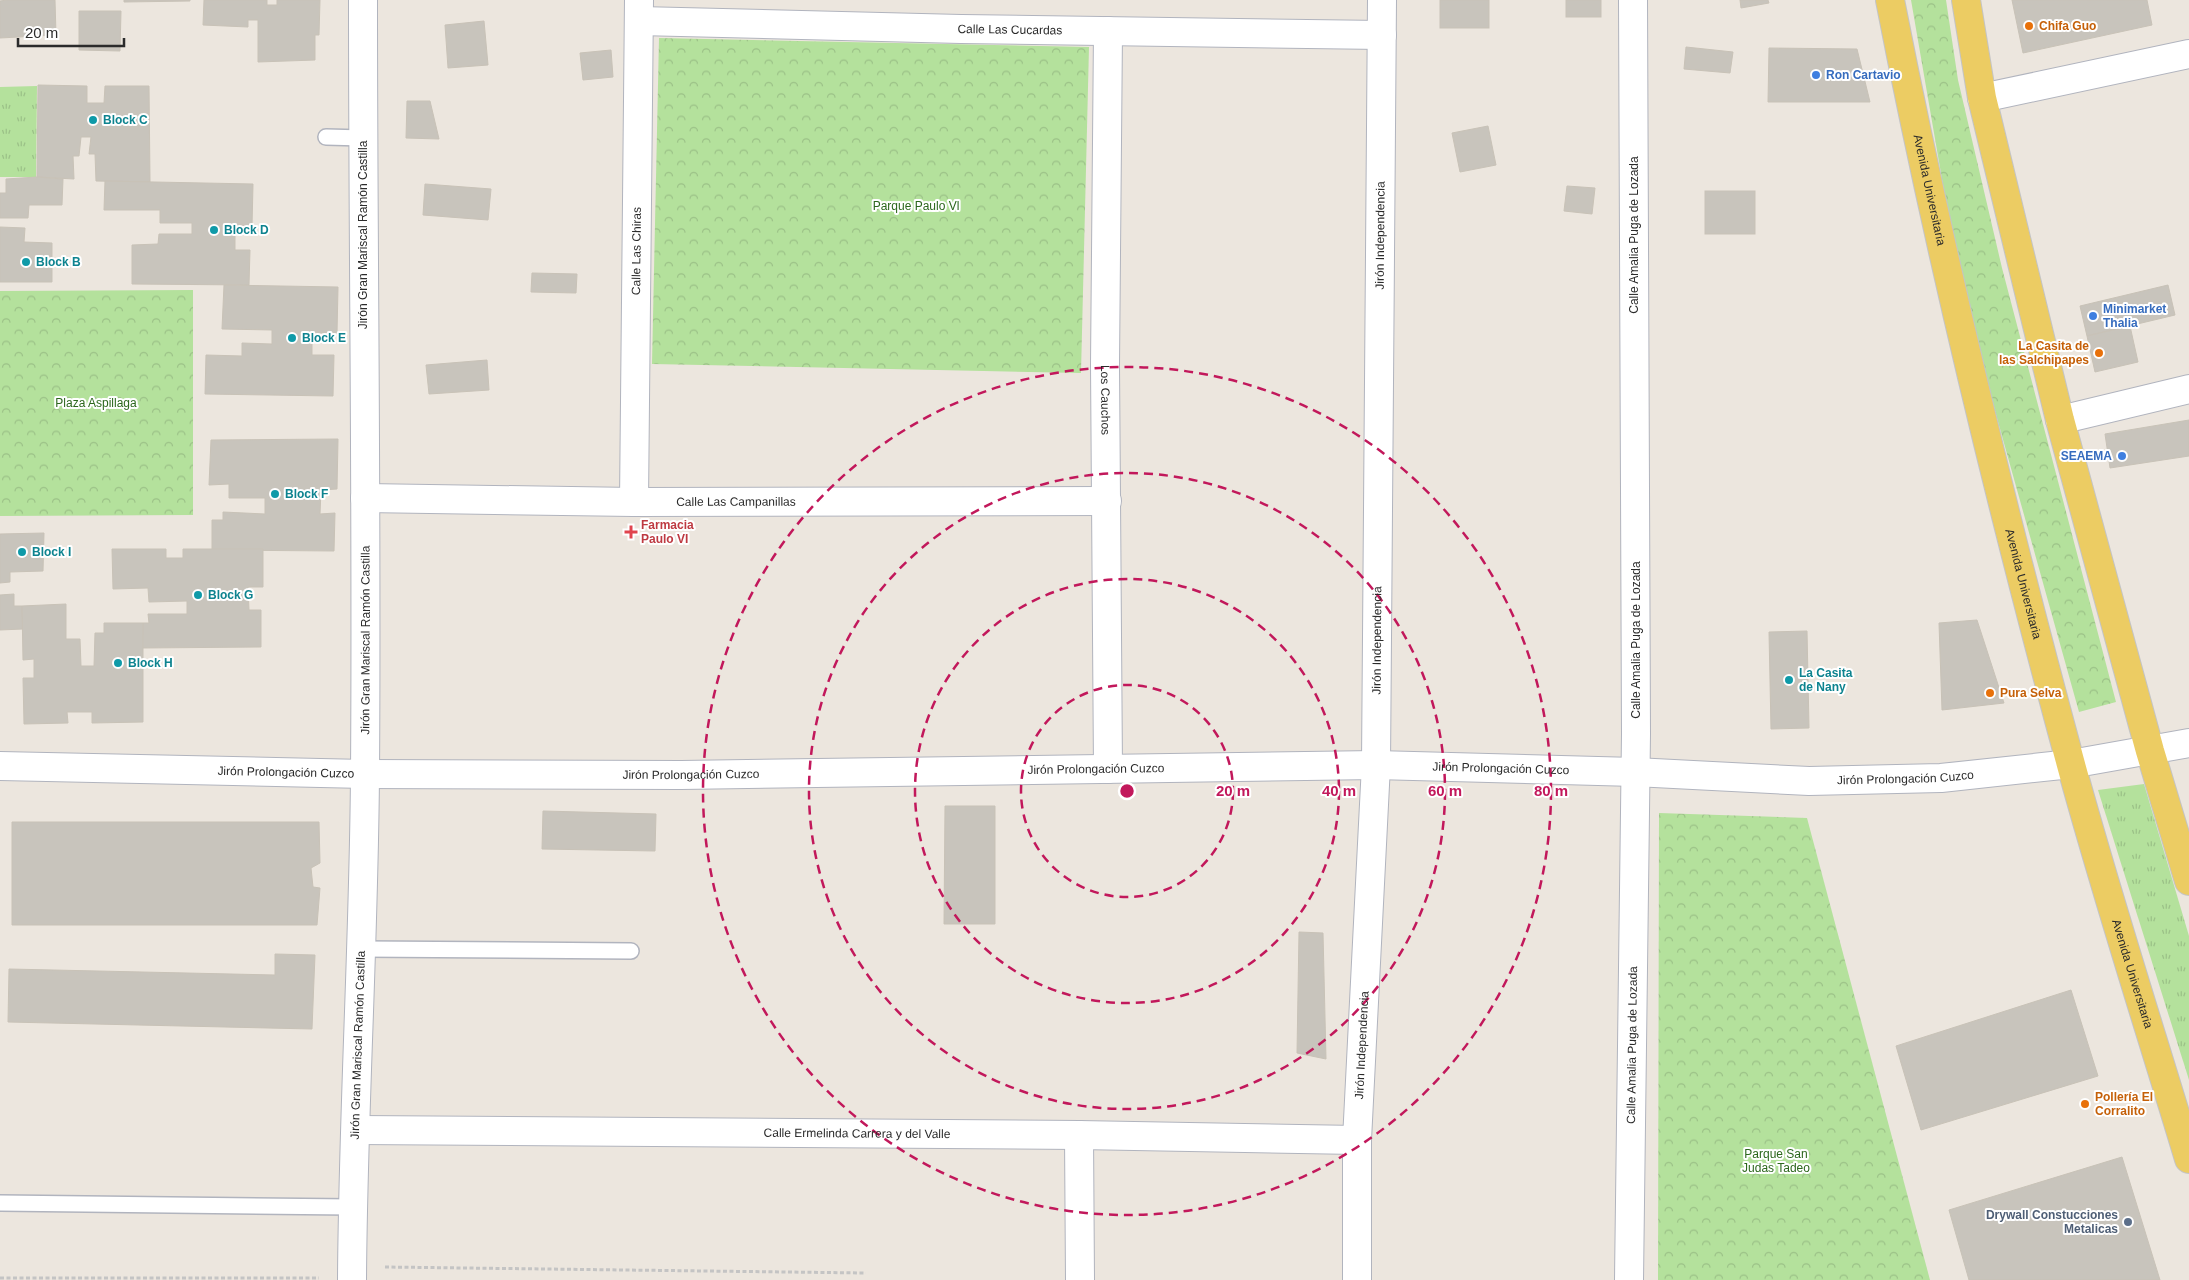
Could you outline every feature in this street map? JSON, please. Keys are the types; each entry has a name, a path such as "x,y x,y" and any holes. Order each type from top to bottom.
{"main road":[{"name":"Avenida Universitaria","path":"1890,0 1910,104 1988,451 2070,764 2189,1159"},
{"path":"1966,0 1982,98 2060,420 2150,751 2189,881"}],"street":[{"name":"Jirón Gran Mariscal Ramón Castilla","path":"352,1276 352,1207 362,948 365,774 363,0"},
{"name":"Jirón Independencia","path":"1357,1280 1357,1140 1376,765 1382,0"},
{"name":"Calle Amalia Puga de Lozada","path":"1630,1280 1635,772 1634,0"},
{"name":"Calle Las Cucardas","path":"639,11 1108,31 1382,35"},
{"name":"Calle Las Chiras","path":"634,502 639,11"},
{"name":"Los Cauchos","path":"1108,31 1105,356 1108,769"},
{"path":"1982,98 2189,54"},
{"path":"2060,420 2189,389"},
{"name":"Calle Las Campanillas","path":"365,498 634,502 1107,501"},
{"name":"Jirón Prolongación Cuzco","path":"0,766 365,774 680,775 1376,765 1635,772 1809,781 1941,778 2070,764 2189,743"},
{"name":"Calle Ermelinda Carrera y del Valle","path":"356,1130 1079,1135 1357,1140"},
{"path":"1079,1135 1080,1280"}],"lane":[{"path":"326,137 363,138"},
{"path":"362,948 631,951"},
{"path":"0,1203 352,1207"}],"path":[{"path":"0,1278 326,1278 352,1276 388,1267 866,1273"}],"green space":[{"path":"1911,0 1946,0 1958,80 2002,268 2116,702 2079,712 1961,289"},
{"name":"Parque Paulo Vl","path":"659,38 1089,47 1081,373 652,364"},
{"path":"37,86 36,177 0,177 0,87"},
{"name":"Plaza Aspillaga","path":"193,290 193,515 0,516 0,291"},
{"path":"2144,784 2189,936 2189,1080 2098,790"},
{"name":"Parque San Judas Tadeo","path":"1659,813 1807,818 1930,1280 1658,1280"}],"building":[{"path":"55,0 56,35 0,38 0,1"},
{"path":"124,0 190,0 190,1 124,2"},
{"path":"204,0 267,0 267,5 277,5 277,0 320,0 319,35 315,35 315,60 258,62 258,20 248,20 248,27 203,25"},
{"path":"1440,0 1489,0 1489,28 1440,28"},
{"path":"1566,0 1601,0 1601,17 1566,17"},
{"path":"1740,0 1768,0 1769,3 1741,8"},
{"path":"2012,0 2147,0 2152,25 2023,53"},
{"path":"79,11 121,11 120,51 79,50"},
{"path":"484,21 488,65 448,68 445,25"},
{"path":"1686,47 1733,52 1730,73 1684,69"},
{"name":"Ron Cartavio","path":"1769,48 1857,49 1870,102 1768,102"},
{"path":"611,50 613,77 583,80 580,53"},
{"name":"Block C","path":"38,85 87,86 87,103 104,103 105,86 149,86 150,182 96,181 95,154 89,154 91,137 81,137 79,156 73,156 74,179 37,177"},
{"path":"407,101 430,101 439,139 406,138"},
{"path":"1488,126 1496,165 1460,172 1452,133"},
{"path":"37,177 63,179 62,205 29,205 28,218 0,218 0,193 6,193 6,179"},
{"name":"Block D","path":"105,181 253,184 252,226 235,225 235,250 250,250 249,285 132,284 132,245 158,244 159,234 192,234 192,223 160,223 160,210 104,210"},
{"path":"425,184 491,189 488,220 423,215"},
{"path":"1567,186 1595,188 1592,214 1564,211"},
{"path":"1705,191 1755,191 1755,234 1705,234"},
{"name":"Block B","path":"0,227 25,228 24,242 52,243 52,282 0,282"},
{"path":"532,273 577,274 576,293 531,292"},
{"name":"Block E","path":"224,285 338,287 337,333 312,333 312,355 334,355 333,396 205,394 206,355 242,356 242,343 272,344 272,330 222,329"},
{"path":"2168,285 2175,315 2087,336 2080,306"},
{"path":"2130,326 2138,362 2095,372 2087,336"},
{"path":"487,360 489,390 429,394 426,365"},
{"path":"2189,420 2189,456 2110,468 2105,434"},
{"name":"Block F","path":"338,439 337,489 321,490 320,514 335,513 334,551 212,550 212,520 223,520 223,512 265,514 265,498 229,498 229,484 209,485 211,440"},
{"name":"Block I","path":"44,533 43,571 10,572 10,582 0,583 0,534"},
{"name":"Block G","path":"112,549 166,549 166,558 183,558 183,549 263,549 263,587 248,587 249,610 261,610 261,647 142,648 143,623 149,623 148,614 187,614 187,601 149,602 148,588 113,589"},
{"path":"14,594 14,606 22,606 23,629 0,630 0,595"},
{"name":"Block H","path":"66,604 66,639 80,639 81,666 94,666 95,633 104,633 104,623 143,623 143,722 92,723 92,712 67,712 68,723 24,724 23,678 34,678 34,659 23,660 22,606"},
{"path":"1977,620 2004,703 1942,710 1939,623"},
{"name":"La Casita de Nany","path":"1807,631 1809,728 1771,729 1769,632"},
{"path":"945,806 995,806 995,924 944,924"},
{"path":"543,811 656,814 655,851 542,849"},
{"path":"12,822 319,822 320,863 311,868 313,887 320,888 317,925 12,925"},
{"path":"1299,932 1323,933 1326,1059 1297,1053"},
{"path":"275,954 315,955 312,1029 8,1022 9,969 275,975"},
{"path":"2071,990 2098,1076 1921,1130 1896,1046"},
{"path":"2122,1157 2160,1280 1969,1280 1949,1210"}],"place":[{"name":"Chifa Guo","path":"2029,26"},
{"name":"Ron Cartavio","path":"1816,75"},
{"name":"Block C","path":"93,120"},
{"name":"Block D","path":"214,230"},
{"name":"Block B","path":"26,262"},
{"name":"Minimarket Thalia","path":"2093,316"},
{"name":"Block E","path":"292,338"},
{"name":"La Casita de las Salchipapes","path":"2099,353"},
{"name":"SEAEMA","path":"2122,456"},
{"name":"Block F","path":"275,494"},
{"name":"Farmacia Paulo VI","path":"631,532"},
{"name":"Block I","path":"22,552"},
{"name":"Block G","path":"198,595"},
{"name":"Block H","path":"118,663"},
{"name":"La Casita de Nany","path":"1789,680"},
{"name":"Pura Selva","path":"1990,693"},
{"name":"Pollería El Corralito","path":"2085,1104"},
{"name":"Drywall Constucciones Metalicas","path":"2128,1222"}]}
